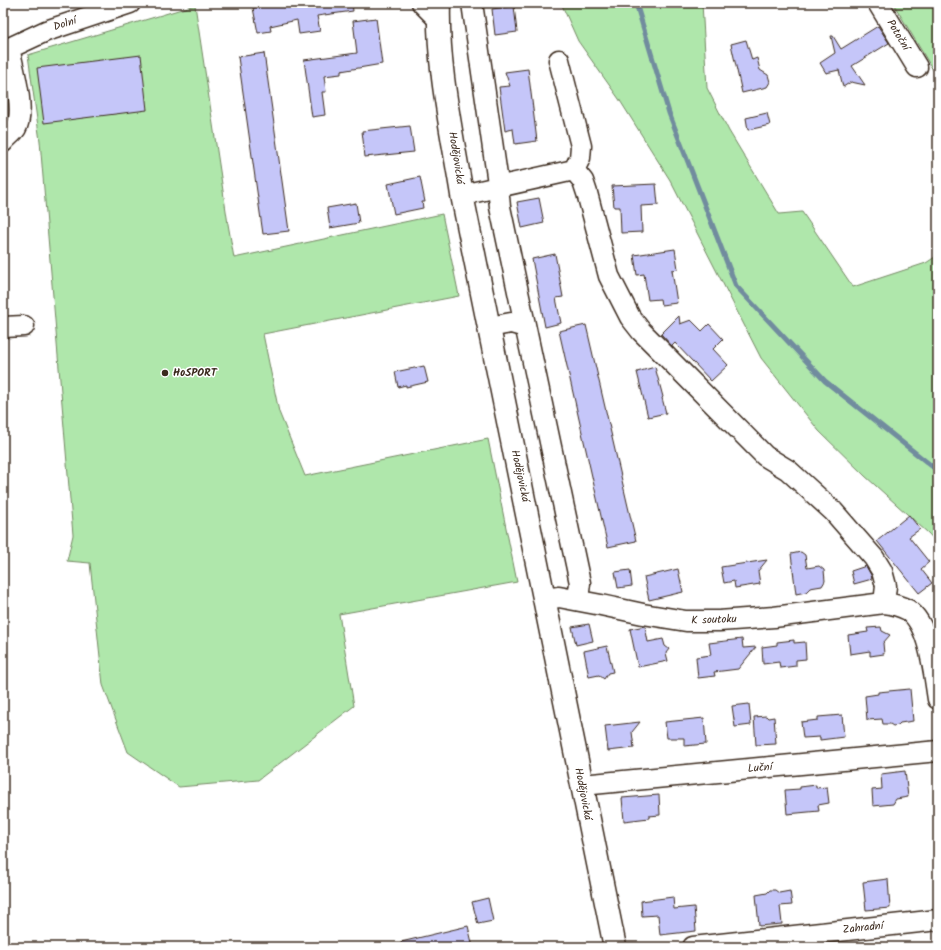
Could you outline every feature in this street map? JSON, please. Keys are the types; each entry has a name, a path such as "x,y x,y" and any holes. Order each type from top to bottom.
{"street":[{"name":"Dolní","path":"6,49 46,31 130,3"},
{"path":"422,3 439,11"},
{"path":"472,3 499,188 500,207 580,583 578,600"},
{"name":"Potoční","path":"878,3 917,67"},
{"name":"Hodějovická","path":"439,11 443,79 462,195 615,947"},
{"path":"3,142 15,129 20,115 20,105 6,49"},
{"path":"462,195 499,188 574,170 580,158 581,146 559,60"},
{"path":"574,170 583,181 587,193 609,276 630,317 641,331 765,456 788,470 808,487 838,517 874,558 882,571 886,586 884,603 897,605 909,611 917,619 923,629 932,660 938,699"},
{"path":"489,327 511,323 525,326"},
{"path":"3,327 24,326"},
{"name":"K soutoku","path":"545,599 558,597 578,600 643,614 686,621 719,621 774,617 884,603"},
{"name":"Luční","path":"582,785 938,751"},
{"name":"Zahradní","path":"692,947 938,920"}],"green space":[{"path":"561,3 702,3 707,88 729,131 779,214 802,212 853,287 926,263 938,255 938,544 819,431 761,358 670,180 619,99 578,41"},
{"path":"893,3 938,3 938,78 936,75"},
{"name":"HoSPORT","path":"195,5 234,258 442,214 459,296 263,334 279,412 305,476 488,439 517,582 339,614 354,706 258,780 179,787 128,752 103,685 90,563 67,561 73,535 40,141 28,55"}],"building":[{"path":"277,3 352,3 353,11 317,16 320,31 299,34 297,20 270,26 271,31 258,33 253,8"},
{"path":"514,6 517,32 495,35 492,9"},
{"path":"376,18 382,64 341,71 341,74 324,76 326,92 322,92 325,115 312,117 304,60 357,53 353,21"},
{"path":"878,26 889,43 852,66 865,85 851,82 843,87 839,70 826,73 820,63 835,53 831,36 833,36 841,49"},
{"path":"746,40 752,60 757,58 760,70 768,75 770,82 767,87 742,93 731,44"},
{"path":"264,53 289,231 263,234 238,57"},
{"path":"141,55 147,110 44,123 37,68"},
{"path":"528,69 537,141 515,144 513,129 505,131 499,87 510,86 505,72"},
{"path":"767,113 770,125 748,130 746,118"},
{"path":"410,126 414,152 365,157 362,131"},
{"path":"420,177 425,202 422,202 423,208 394,214 388,184"},
{"path":"656,184 658,205 641,206 642,232 621,233 620,207 614,207 612,186"},
{"path":"539,198 544,223 522,228 517,202"},
{"path":"356,203 359,223 330,228 327,208"},
{"path":"675,249 678,269 672,270 677,303 661,305 660,299 648,300 644,274 637,275 634,255"},
{"path":"555,254 563,297 556,298 561,323 545,327 532,259"},
{"path":"679,316 680,324 691,320 702,331 709,324 723,339 713,349 728,365 711,381 675,343 672,346 661,334"},
{"path":"586,325 636,541 608,547 559,331"},
{"path":"424,366 428,382 406,387 406,385 398,387 395,372"},
{"path":"655,367 666,413 648,417 637,372"},
{"path":"909,515 920,529 909,537 929,562 921,569 932,583 919,593 877,541"},
{"path":"801,552 805,555 807,568 819,566 824,570 825,581 822,586 810,588 806,592 796,594 791,554"},
{"path":"767,560 758,571 760,584 735,588 734,581 724,583 721,567"},
{"path":"866,566 872,579 854,584 851,571"},
{"path":"678,569 683,592 649,600 644,577"},
{"path":"630,570 632,586 618,588 615,572"},
{"path":"589,624 593,641 576,645 572,627"},
{"path":"645,626 648,642 663,639 665,646 669,649 666,653 668,661 638,667 630,629"},
{"path":"881,627 882,631 890,635 883,643 884,654 870,656 870,651 850,654 848,635 868,632 867,628"},
{"path":"742,639 743,648 756,647 738,669 714,672 715,676 698,678 696,657 711,655 709,643"},
{"path":"794,640 794,643 805,642 806,659 796,660 796,666 780,668 779,662 763,664 762,647 777,645 777,642"},
{"path":"607,646 613,672 608,673 604,679 599,675 589,677 584,651"},
{"path":"910,689 913,721 900,723 893,726 890,724 883,724 882,719 867,720 865,696 878,694 878,692"},
{"path":"749,704 751,725 735,727 732,706"},
{"path":"842,715 844,737 820,740 820,737 803,738 801,722 818,720 818,717"},
{"path":"766,716 768,718 774,717 776,744 756,745 754,717"},
{"path":"704,718 706,744 684,746 684,738 667,738 665,722"},
{"path":"640,722 632,732 634,748 608,751 605,726"},
{"path":"905,771 908,797 896,799 893,804 873,806 872,790 882,789 881,774"},
{"path":"816,785 816,788 827,787 829,803 818,805 819,811 787,814 785,790 800,789 800,787"},
{"path":"659,795 660,815 624,821 622,798"},
{"path":"888,879 890,908 866,910 863,882"},
{"path":"770,890 775,890 779,893 790,891 792,905 780,906 782,924 759,926 756,895 767,893"},
{"path":"673,897 674,909 694,907 696,931 660,935 658,915 642,916 641,901"},
{"path":"488,898 493,921 478,924 472,902"},
{"path":"468,926 473,947 402,947 401,942"}],"waterway":[{"path":"636,3 669,113 736,286 825,381 938,471"}],"place":[{"name":"HoSPORT","path":"165,373"}]}
